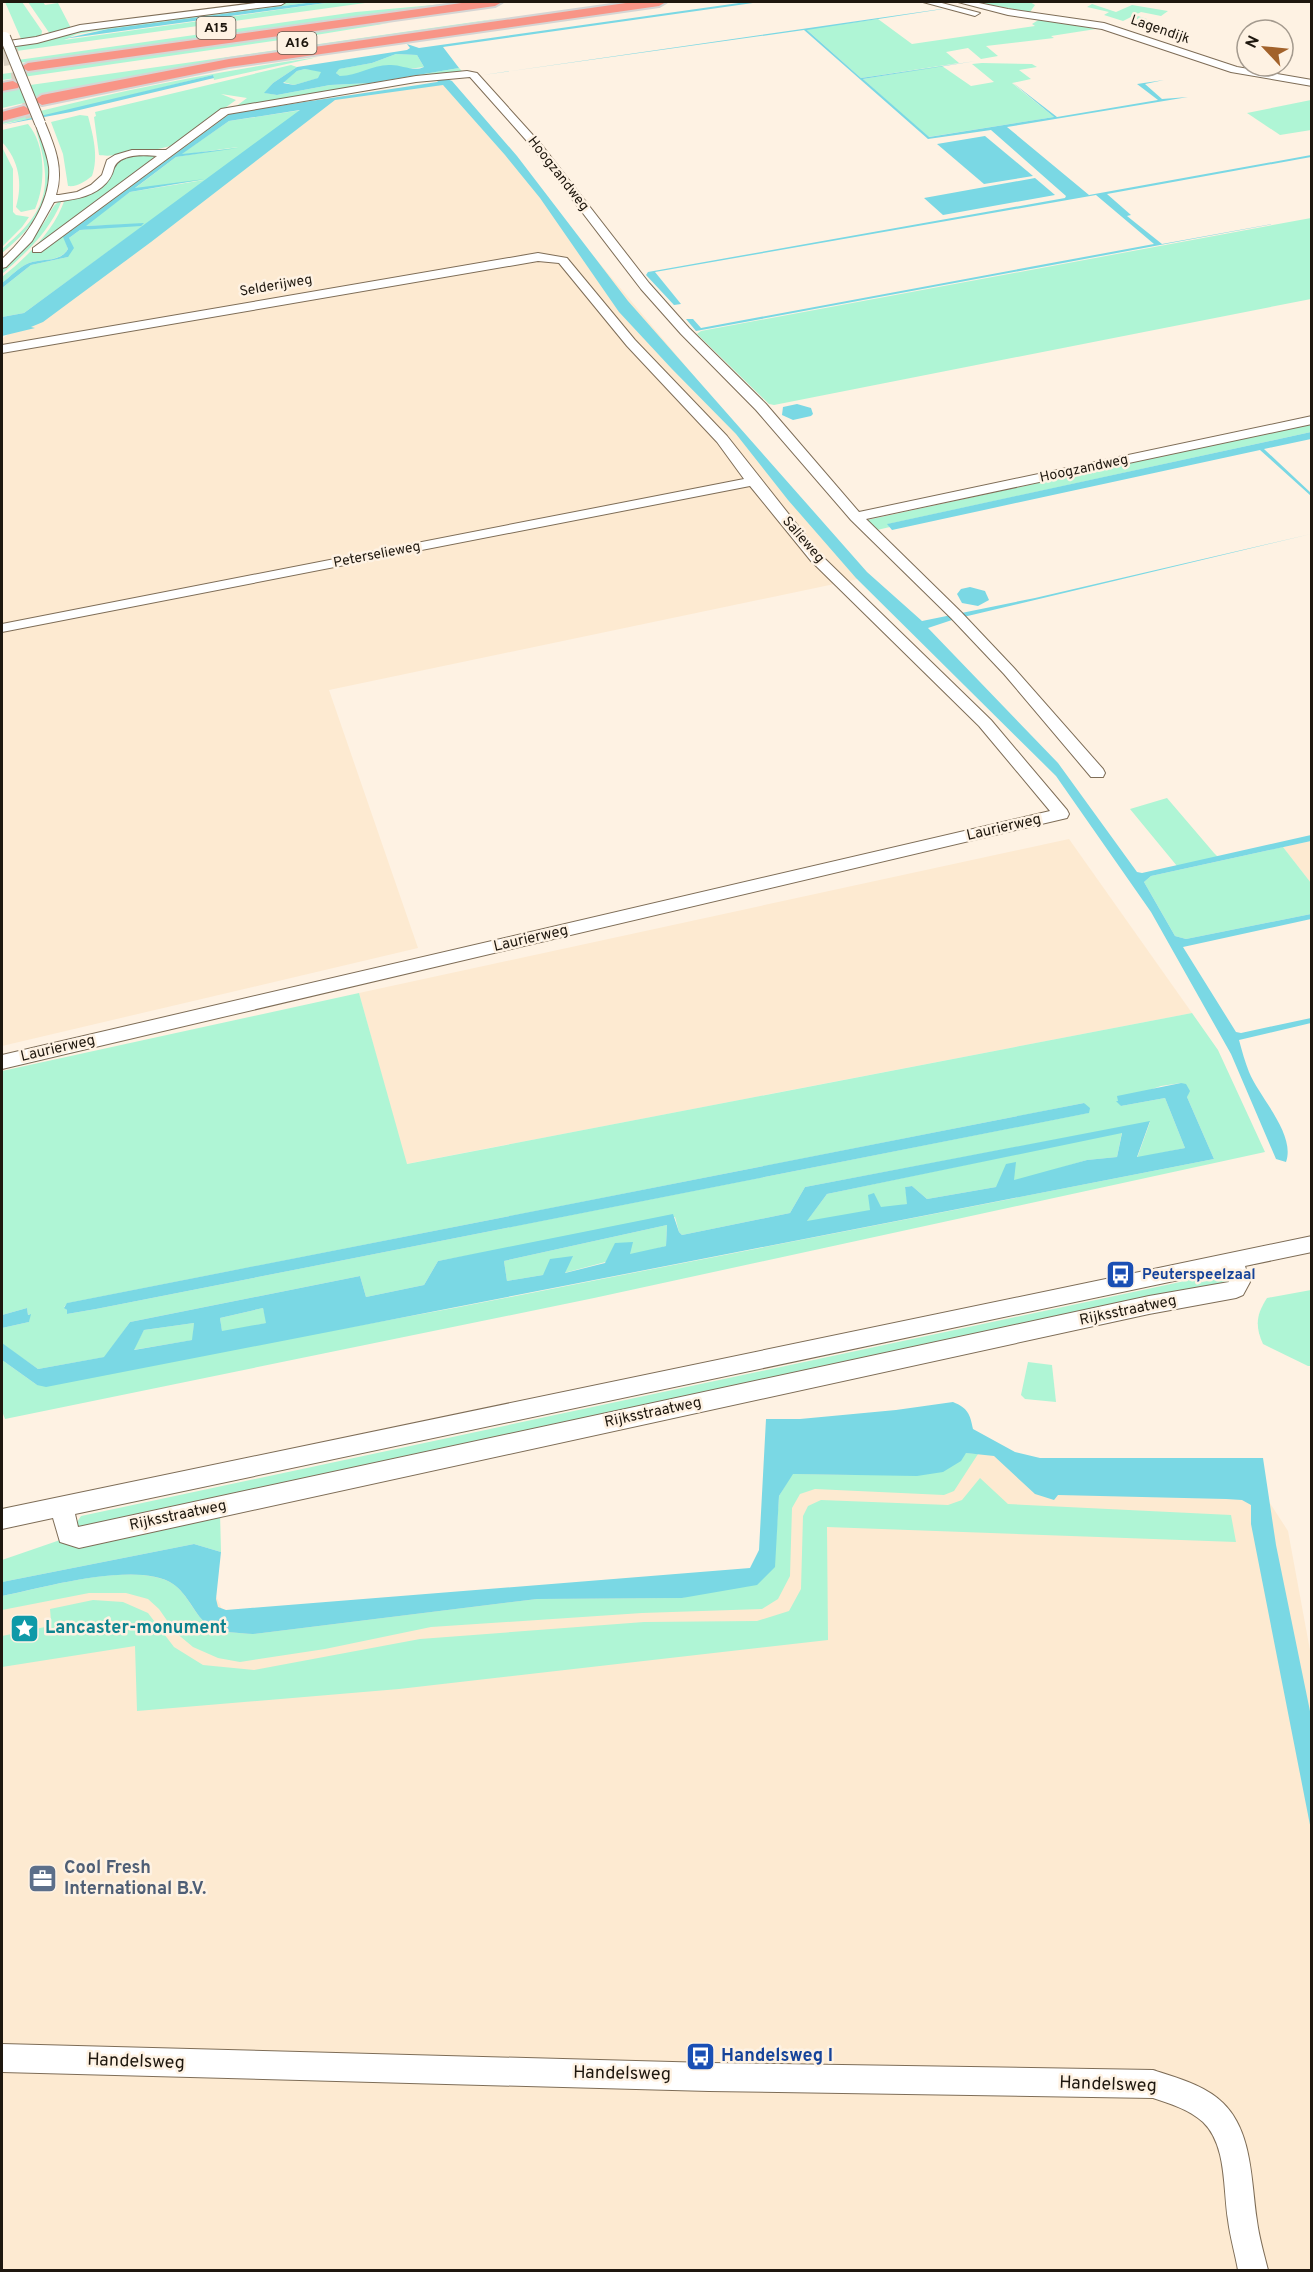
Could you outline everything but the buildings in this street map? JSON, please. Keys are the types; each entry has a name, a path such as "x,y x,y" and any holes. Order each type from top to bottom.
{"highway":[{"name":"A15","path":"28,66 410,2"},
{"name":"A16","path":"28,66 495,2"},
{"name":"A16","path":"28,66 110,69 587,2"},
{"path":"43,103 332,49 659,2"},
{"path":"56,78 110,69"},
{"path":"2,109 22,108 2,117"}],"street":[{"path":"2,265 31,236 51,199 55,169 40,123 4,64 37,40 80,28 281,2"},
{"path":"928,2 1017,19 1030,15 1037,4"},
{"name":"Lagendijk","path":"963,2 989,9 1104,26 1235,70 1311,83"},
{"name":"Hoogzandweg","path":"37,249 230,109 451,74 473,75 537,146 645,286 685,331 761,407 856,517 958,617 1009,671 1097,773"},
{"path":"51,199 75,196 90,191 106,177 109,165 119,156 137,152 167,153"},
{"path":"2,255 34,229"},
{"name":"Selderijweg","path":"2,349 526,259 556,258"},
{"name":"Salieweg","path":"556,258 563,260 631,343 722,439 816,558 985,723 1060,814"},
{"name":"Hoogzandweg","path":"856,517 1311,420"},
{"name":"Peterselieweg","path":"2,628 753,481"},
{"name":"Laurierweg","path":"2,1062 1060,814"},
{"name":"Rijksstraatweg","path":"2,1519 1311,1244"},
{"name":"Rijksstraatweg","path":"62,1506 68,1535 79,1538 1149,1305 1236,1289 1241,1279 1232,1261"},
{"name":"Handelsweg","path":"2,2058 720,2077 1153,2084 1172,2089 1202,2103 1218,2117 1228,2130 1241,2215 1253,2271"}],"shaded area":[{"path":"447,81 863,578 329,690 418,948 2,1046 2,339 320,102"},
{"path":"1069,839 1192,1013 406,1164 359,993"},
{"path":"1311,841 1311,883 1283,847"},
{"path":"950,1441 1053,1469 1251,1474 1288,1531 1312,1661 1311,2270 2,2270 2,1597 200,1559 227,1621 769,1577 806,1454"}],"green space":[{"path":"5,2 22,2 42,31 41,37 22,41"},
{"path":"28,2 43,2 45,5 58,3 71,28 264,2 314,2 108,29 77,34 64,40 333,2 365,3 2,53 2,47 38,42 50,34"},
{"path":"975,2 1030,2 1035,5 1030,12"},
{"path":"444,4 12,64 11,61 356,12"},
{"path":"1092,4 1116,12 1132,5 1168,11 1161,16 1141,12 1135,15 1147,19 1143,21 1131,17 1123,21 1104,15 1109,12 1087,7"},
{"path":"502,18 99,86 2,108 2,89"},
{"path":"878,19 912,44 1035,26 1032,24 1040,19 1096,29 1051,36 1054,38 986,46 998,56 981,59 968,48 946,52 959,63 861,78 806,29"},
{"path":"389,23 2,80 2,74 332,28"},
{"path":"396,54 417,55 424,67 350,76 340,76 336,73 338,69 372,63"},
{"path":"318,57 214,80 213,75 54,114 2,124 2,121 119,92 198,76"},
{"path":"972,64 1032,64 1037,67 1019,70 1031,79 1012,83 1054,117 928,137 863,79 942,66 971,86 994,82"},
{"path":"291,65 297,67 273,83 265,93 277,95 330,85 371,83 459,68 462,71 235,107 247,98 221,94 236,100 173,145 136,153 99,155 95,112"},
{"path":"305,69 322,71 319,78 294,85 283,82 297,71"},
{"path":"1311,100 1311,130 1280,135 1247,113"},
{"path":"302,110 24,313 2,317 2,288 31,265 68,257 69,238 80,230 143,224 84,226 130,192 204,180 134,189 176,157 238,147 180,155 229,121"},
{"path":"231,113 64,237 68,249 60,256 29,263 2,283 2,277 30,252 47,232 65,199 80,197 112,166 125,158 144,153 156,157 222,115"},
{"path":"80,115 88,116 92,131 94,169 92,176 84,182 68,186 63,154 51,122"},
{"path":"28,124 34,133 41,154 42,177 35,209 21,212 16,207 19,181 16,164 2,142 2,130"},
{"path":"36,130 47,154 49,184 46,198 33,222 2,253 2,249 30,222 43,196 44,167"},
{"path":"2,147 13,169 13,212 16,215 29,217 2,247"},
{"path":"62,200 44,232 2,274 2,268 21,251 55,205"},
{"path":"1311,218 1311,299 774,405 769,404 697,334 701,331"},
{"path":"1311,424 1311,432 888,524 890,527 877,530 867,520"},
{"path":"1167,798 1218,857 1177,866 1130,809"},
{"path":"1283,847 1311,883 1311,914 1186,939 1175,936 1144,882 1151,876"},
{"path":"359,993 407,1164 1192,1013 1218,1050 1265,1152 594,1298 5,1419 2,1411 2,1360 37,1385 454,1308 1214,1159 1187,1097 1188,1092 1181,1083 1161,1086 1118,1101 1121,1106 1165,1098 1185,1148 1137,1158 1150,1122 805,1187 790,1213 682,1235 675,1217 438,1261 424,1285 366,1297 360,1276 130,1322 105,1357 38,1369 2,1344 2,1328 29,1322 30,1314 28,1315 27,1308 2,1315 2,1071","holes":["1084,1103 1088,1113 96,1309 67,1314 64,1307 68,1303"]},
{"path":"1122,1132 1117,1157 1087,1160 996,1187 927,1199 912,1186 905,1187 908,1204 806,1222 827,1194"},
{"path":"667,1225 666,1246 564,1273 572,1256 543,1275 507,1281 504,1261"},
{"path":"1222,1271 1227,1274 1230,1282 83,1532 75,1525 81,1516 1199,1278 1202,1282 1213,1280 1211,1276 1221,1274"},
{"path":"1311,1290 1312,1366 1308,1366 1263,1344 1258,1321 1267,1298"},
{"path":"263,1308 267,1323 222,1332 220,1318"},
{"path":"194,1323 193,1340 133,1350 144,1330"},
{"path":"1028,1362 1052,1365 1056,1402 1025,1399 1021,1395"},
{"path":"966,1453 978,1454 954,1491 944,1495 815,1489 800,1494 792,1508 790,1576 778,1599 762,1609 642,1613 431,1627 325,1649 240,1662 218,1658 193,1647 175,1632 159,1609 148,1599 126,1593 89,1593 2,1610 2,1596 64,1582 113,1575 157,1577 178,1588 203,1621 213,1628 253,1634 537,1599 682,1598 774,1567 779,1496 792,1474 872,1475"},
{"path":"980,1478 1008,1504 1231,1515 1236,1542 827,1527 828,1640 399,1689 137,1711 135,1646 2,1667 2,1636 45,1627 51,1621 50,1609 93,1600 123,1602 148,1613 174,1647 203,1665 254,1670 420,1639 644,1622 757,1621 789,1611 801,1589 803,1516 808,1506 821,1500 948,1505 962,1500"},
{"path":"220,1513 221,1552 194,1544 2,1582 2,1560 63,1539"}],"water":[{"path":"314,2 333,2 63,39 108,29"},
{"path":"746,2 760,2 443,47 459,68 371,83 330,85 277,95 264,93 273,83 297,67 407,50 410,48 407,44 419,48","holes":["396,54 417,55 424,67 416,69 384,65 353,74 340,76 336,73 339,69 372,63","305,69 321,72 318,78 294,85 283,83 297,71"]},
{"path":"943,9 807,30 861,78 976,61 863,79 929,137 1054,117 1013,83 1057,117 1158,100 1137,84 1164,80 1145,84 1162,99 1188,97 1007,127 1089,195 1311,155 1311,157 1107,194 1131,215 1127,216 1162,244 1311,217 696,331 686,319 693,319 701,328 1154,244 1096,195 655,272 681,304 674,305 646,275 648,272 1066,196 991,130 928,139 804,30 483,75"},
{"path":"213,75 214,78 71,112 2,125"},
{"path":"442,77 452,81 517,156 628,301 867,572 922,621 1035,598 1311,534 955,619 928,628 1058,763 1137,872 1142,873 1311,835 1311,841 1151,876 1144,882 1175,936 1186,939 1311,914 1311,919 1183,947 1236,1032 1241,1033 1311,1018 1311,1023 1239,1040 1249,1072 1275,1116 1286,1140 1288,1151 1286,1162 1276,1159 1231,1054 1151,912 1056,776 856,578 788,500 736,434 619,312 540,198 443,85 335,100 151,242 43,322 31,327 35,328 2,336 2,317 24,313 300,110 229,121 182,154 238,148 176,157 135,188 205,179 130,192 86,226 144,223 141,226 80,230 69,238 74,248 68,257 31,265 2,288 2,283 25,265 56,258 65,253 68,249 63,237 231,113 437,82"},
{"path":"985,136 1033,176 984,184 937,144"},
{"path":"1035,178 1055,195 943,215 924,198"},
{"path":"797,404 811,408 813,414 793,420 782,415 783,407"},
{"path":"1311,432 1311,439 1264,449 1311,493 1311,496 1260,450 892,530 887,524"},
{"path":"970,587 985,591 989,600 978,606 962,603 957,594 961,589"},
{"path":"1181,1083 1186,1084 1190,1091 1187,1097 1214,1159 46,1387 37,1385 2,1360 2,1343 38,1369 104,1357 130,1322 360,1276 366,1297 424,1285 438,1261 673,1214 682,1235 790,1213 805,1187 1150,1121 1137,1157 1185,1148 1165,1098 1121,1106 1116,1101 1118,1101 1117,1096","holes":["1122,1133 1117,1157 1087,1160 1014,1180 1016,1162 1006,1164 996,1187 927,1199 912,1186 905,1187 907,1204 881,1207 874,1193 868,1195 870,1210 807,1221 827,1194","667,1225 666,1246 630,1254 633,1242 615,1243 605,1263 565,1273 573,1256 550,1259 543,1275 507,1281 504,1261","263,1308 266,1323 222,1331 220,1318","194,1323 192,1340 134,1350 144,1330"]},
{"path":"1084,1103 1090,1108 1089,1113 96,1309 67,1314 64,1308 67,1303"},
{"path":"27,1308 28,1315 31,1314 29,1322 2,1328 2,1315"},
{"path":"953,1402 968,1412 973,1429 1015,1452 1040,1458 1263,1458 1276,1545 1311,1716 1311,1830 1251,1524 1251,1505 1242,1500 1058,1495 1054,1500 1035,1494 994,1456 966,1453 961,1461 943,1472 917,1476 793,1474 779,1496 775,1567 757,1585 682,1598 537,1599 253,1634 213,1628 200,1617 178,1588 157,1577 114,1575 89,1578 2,1596 2,1582 194,1544 221,1552 216,1599 218,1607 226,1610 750,1568 759,1550 766,1419 800,1419"}],"tunnel":[{"path":"3,58 23,55"},
{"path":"12,81 32,78"},
{"path":"24,111 45,106"}],"place":[{"name":"Peuterspeelzaal","path":"1121,1275"},
{"name":"Lancaster-monument","path":"24,1628"},
{"name":"Cool Fresh International B.V.","path":"43,1878"},
{"name":"Handelsweg I","path":"700,2056"}]}
